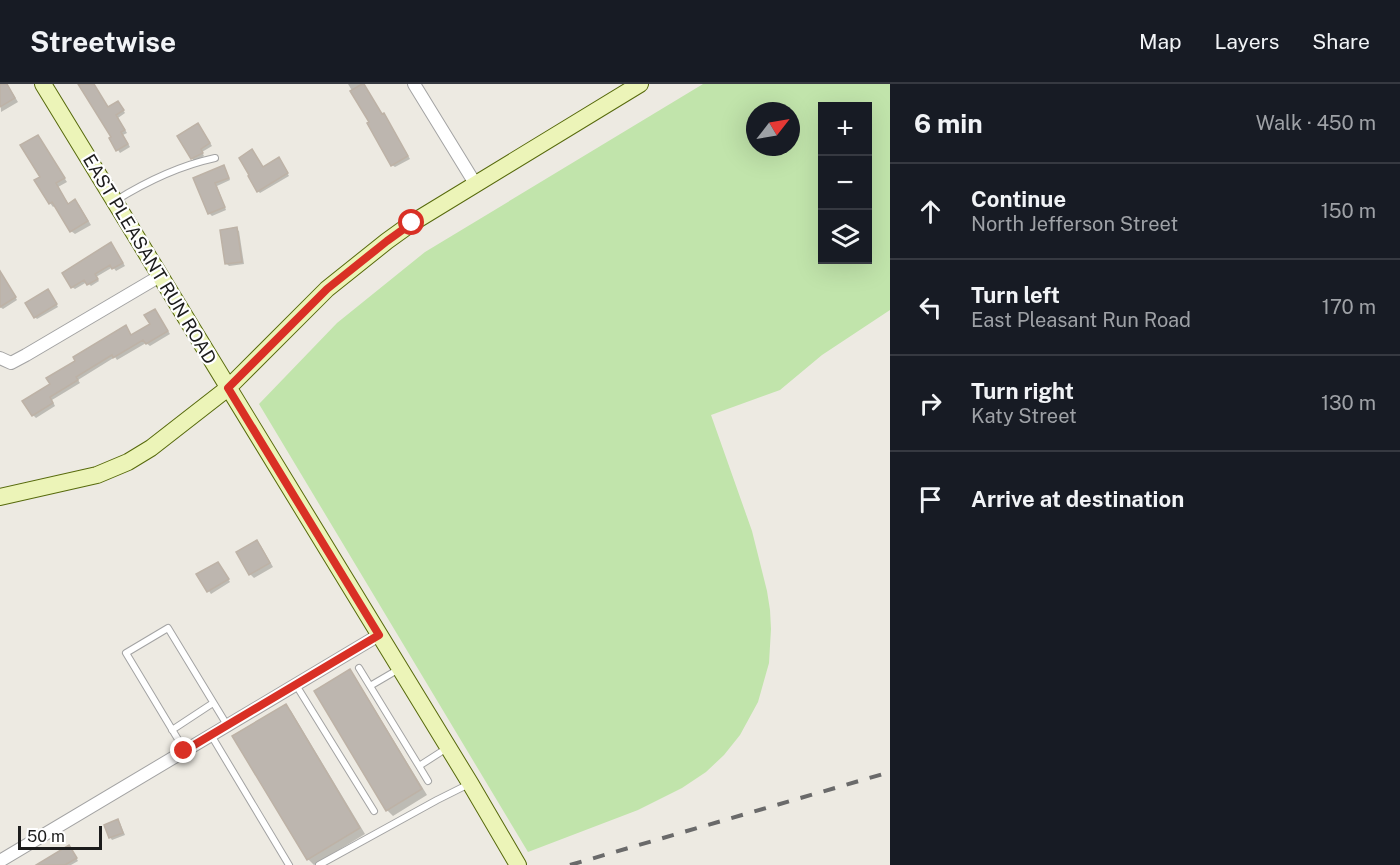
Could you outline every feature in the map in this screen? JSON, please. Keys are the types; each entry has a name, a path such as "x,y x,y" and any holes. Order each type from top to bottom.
{"main road":[{"name":"EAST PLEASANT RUN ROAD","path":"43,84 518,865"},
{"path":"0,498 97,476 128,462 151,448 228,388 349,270 412,223 640,84"}],"street":[{"path":"414,84 476,185"},
{"path":"0,358 11,363 160,276"},
{"path":"0,861 379,635"}],"lane":[{"path":"115,201 171,170 215,158"},
{"path":"184,751 126,653 168,628 227,726"},
{"path":"359,668 428,781"},
{"path":"370,686 399,668"},
{"path":"296,685 374,812"},
{"path":"172,730 213,703"},
{"path":"211,735 289,865"},
{"path":"419,766 448,748"},
{"path":"319,865 470,783"}],"green space":[{"path":"703,84 890,84 890,310 822,355 780,390 711,415 752,531 767,591 771,629 769,663 758,702 740,735 706,772 682,788 638,810 528,852 259,404 337,323 425,252"}],"building":[{"path":"0,84 7,84 15,98 0,107"},
{"path":"78,84 94,84 108,107 118,101 124,110 116,115 125,130 121,132 128,144 116,151 109,138 111,137"},
{"path":"362,84 382,114 384,113 408,156 391,166 367,123 369,122 350,91"},
{"path":"198,123 210,143 201,149 203,153 191,159 177,136"},
{"path":"38,135 65,178 56,183 68,204 75,199 88,221 70,232 52,202 49,204 34,180 40,177 20,145"},
{"path":"252,149 263,167 279,157 288,173 257,192 239,158"},
{"path":"224,165 229,178 215,183 225,207 208,214 193,178"},
{"path":"237,227 242,262 225,264 220,230"},
{"path":"111,242 123,263 112,269 110,265 95,274 98,279 87,285 84,280 71,288 62,273"},
{"path":"0,271 16,297 0,307"},
{"path":"48,289 57,304 34,318 25,303"},
{"path":"155,309 168,331 146,344 143,340 113,358 112,355 76,377 78,380 50,397 53,403 32,416 22,401 50,384 46,378 75,361 73,357 126,325 131,335 150,324 144,315"},
{"path":"257,540 270,563 249,575 236,552"},
{"path":"218,562 229,579 207,592 196,574"},
{"path":"350,669 422,789 386,811 314,691"},
{"path":"286,704 360,828 307,860 232,736"},
{"path":"118,819 123,833 109,838 104,825"},
{"path":"69,845 77,858 65,865 36,865"}],"railway":[{"path":"570,865 890,772"}],"route":[{"path":"184,751 379,635 228,388 327,289 412,223"}]}
